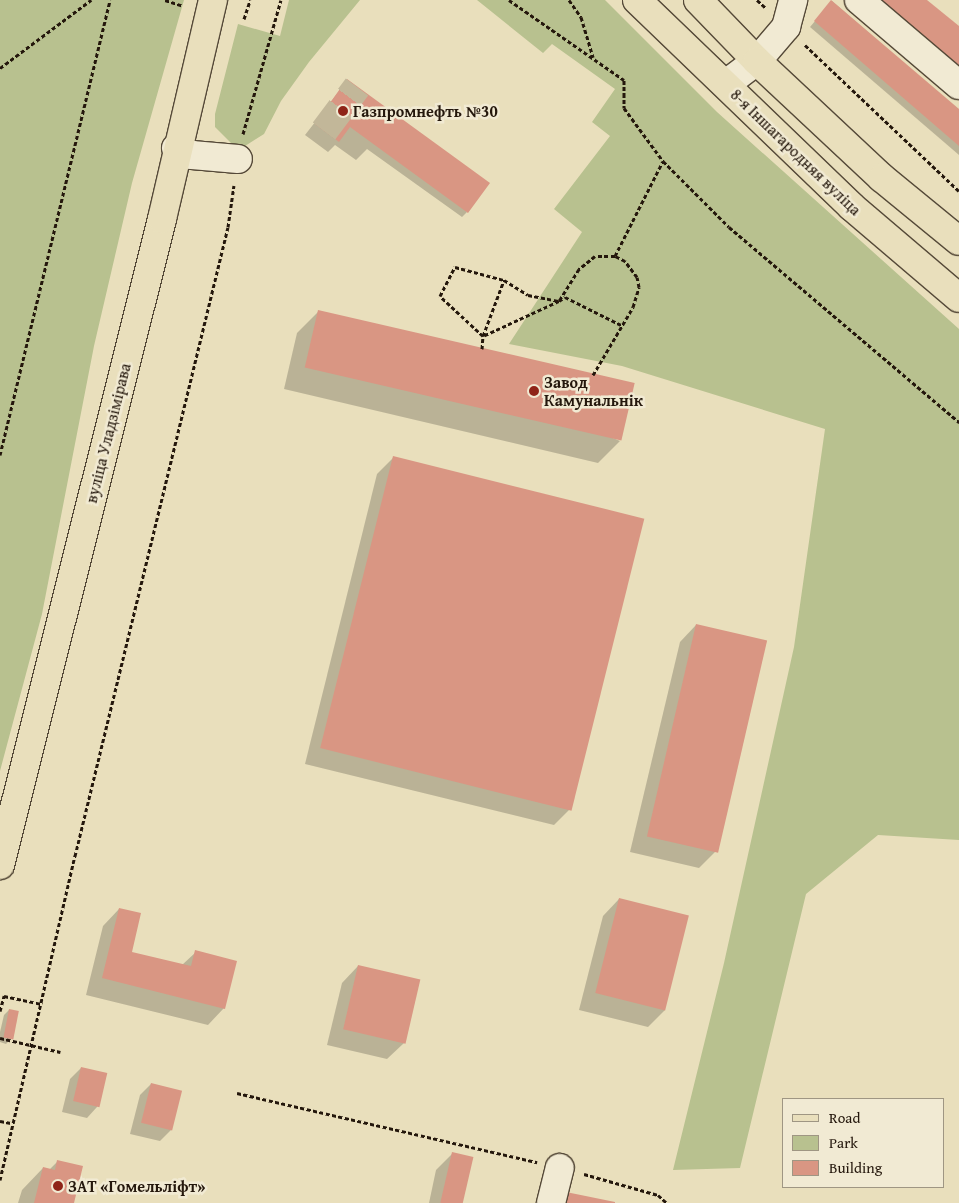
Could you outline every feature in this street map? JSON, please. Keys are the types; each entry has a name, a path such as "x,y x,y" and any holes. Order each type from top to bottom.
{"main road":[{"name":"вуліца Уладзімірава","path":"0,865 213,0"},
{"name":"8-я Іншагародняя вуліца","path":"637,0 852,206 959,298"},
{"path":"698,0 757,61 882,178 959,241"}],"lane":[{"path":"726,84 757,61 786,28 793,0"},
{"path":"859,0 959,85"},
{"path":"176,148 192,155 238,159"},
{"path":"551,1203 560,1168"}],"path":[{"path":"0,68 91,0"},
{"path":"0,455 110,0"},
{"path":"165,0 183,6"},
{"path":"244,19 250,0"},
{"path":"0,1180 228,227 238,159 281,0"},
{"path":"509,0 624,80 624,108 663,161 729,227 959,422"},
{"path":"569,0 581,17 594,58"},
{"path":"757,0 959,191"},
{"path":"616,256 663,161"},
{"path":"559,301 586,261 595,256 616,256 632,268 639,287 638,298 621,324 593,375"},
{"path":"483,336 440,296 455,267 504,280 528,295 559,301"},
{"path":"482,349 483,336 504,280"},
{"path":"483,336 565,297 621,324"},
{"path":"0,1011 4,996 42,1004"},
{"path":"0,1038 60,1052"},
{"path":"237,1094 560,1168 658,1195 667,1203"},
{"path":"0,1121 12,1124"}],"green space":[{"path":"0,0 184,0 132,183 94,346 42,614 0,771"},
{"path":"289,0 360,0 309,62 281,101 264,134 245,146 232,144 215,127 215,114 238,24 280,36"},
{"path":"477,0 605,0 717,112 959,329 959,840 878,835 806,894 740,1168 673,1170 724,963 794,647 825,429 622,366 509,344 582,232 554,209 610,136 592,122 615,89 552,44 543,53"}],"building":[{"path":"831,0 959,109 959,146 814,21"},
{"path":"876,0 927,0 959,26 959,70"},
{"path":"347,79 490,183 468,213 350,127 339,142 315,124"},
{"path":"318,310 635,383 621,441 305,367"},
{"path":"393,456 644,519 571,811 320,748"},
{"path":"696,624 767,640 718,853 647,836"},
{"path":"619,898 689,915 665,1011 595,993"},
{"path":"119,908 141,913 132,952 191,966 195,950 237,961 225,1009 102,978"},
{"path":"358,965 420,979 406,1044 343,1029"},
{"path":"9,1009 19,1011 13,1039 3,1037"},
{"path":"81,1067 107,1073 99,1107 73,1101"},
{"path":"151,1083 182,1091 172,1131 141,1123"},
{"path":"452,1152 473,1157 463,1203 440,1203"},
{"name":"ЗАТ «Гомельліфт»","path":"57,1160 83,1166 74,1203 34,1203 43,1167 55,1170"},
{"path":"566,1192 615,1202 615,1203 563,1203"}],"tunnel":[{"path":"324,131 357,87"}],"place":[{"name":"Газпромнефть №30","path":"343,111"},
{"name":"Завод Камунальнік","path":"534,391"},
{"name":"ЗАТ «Гомельліфт»","path":"58,1186"}]}
